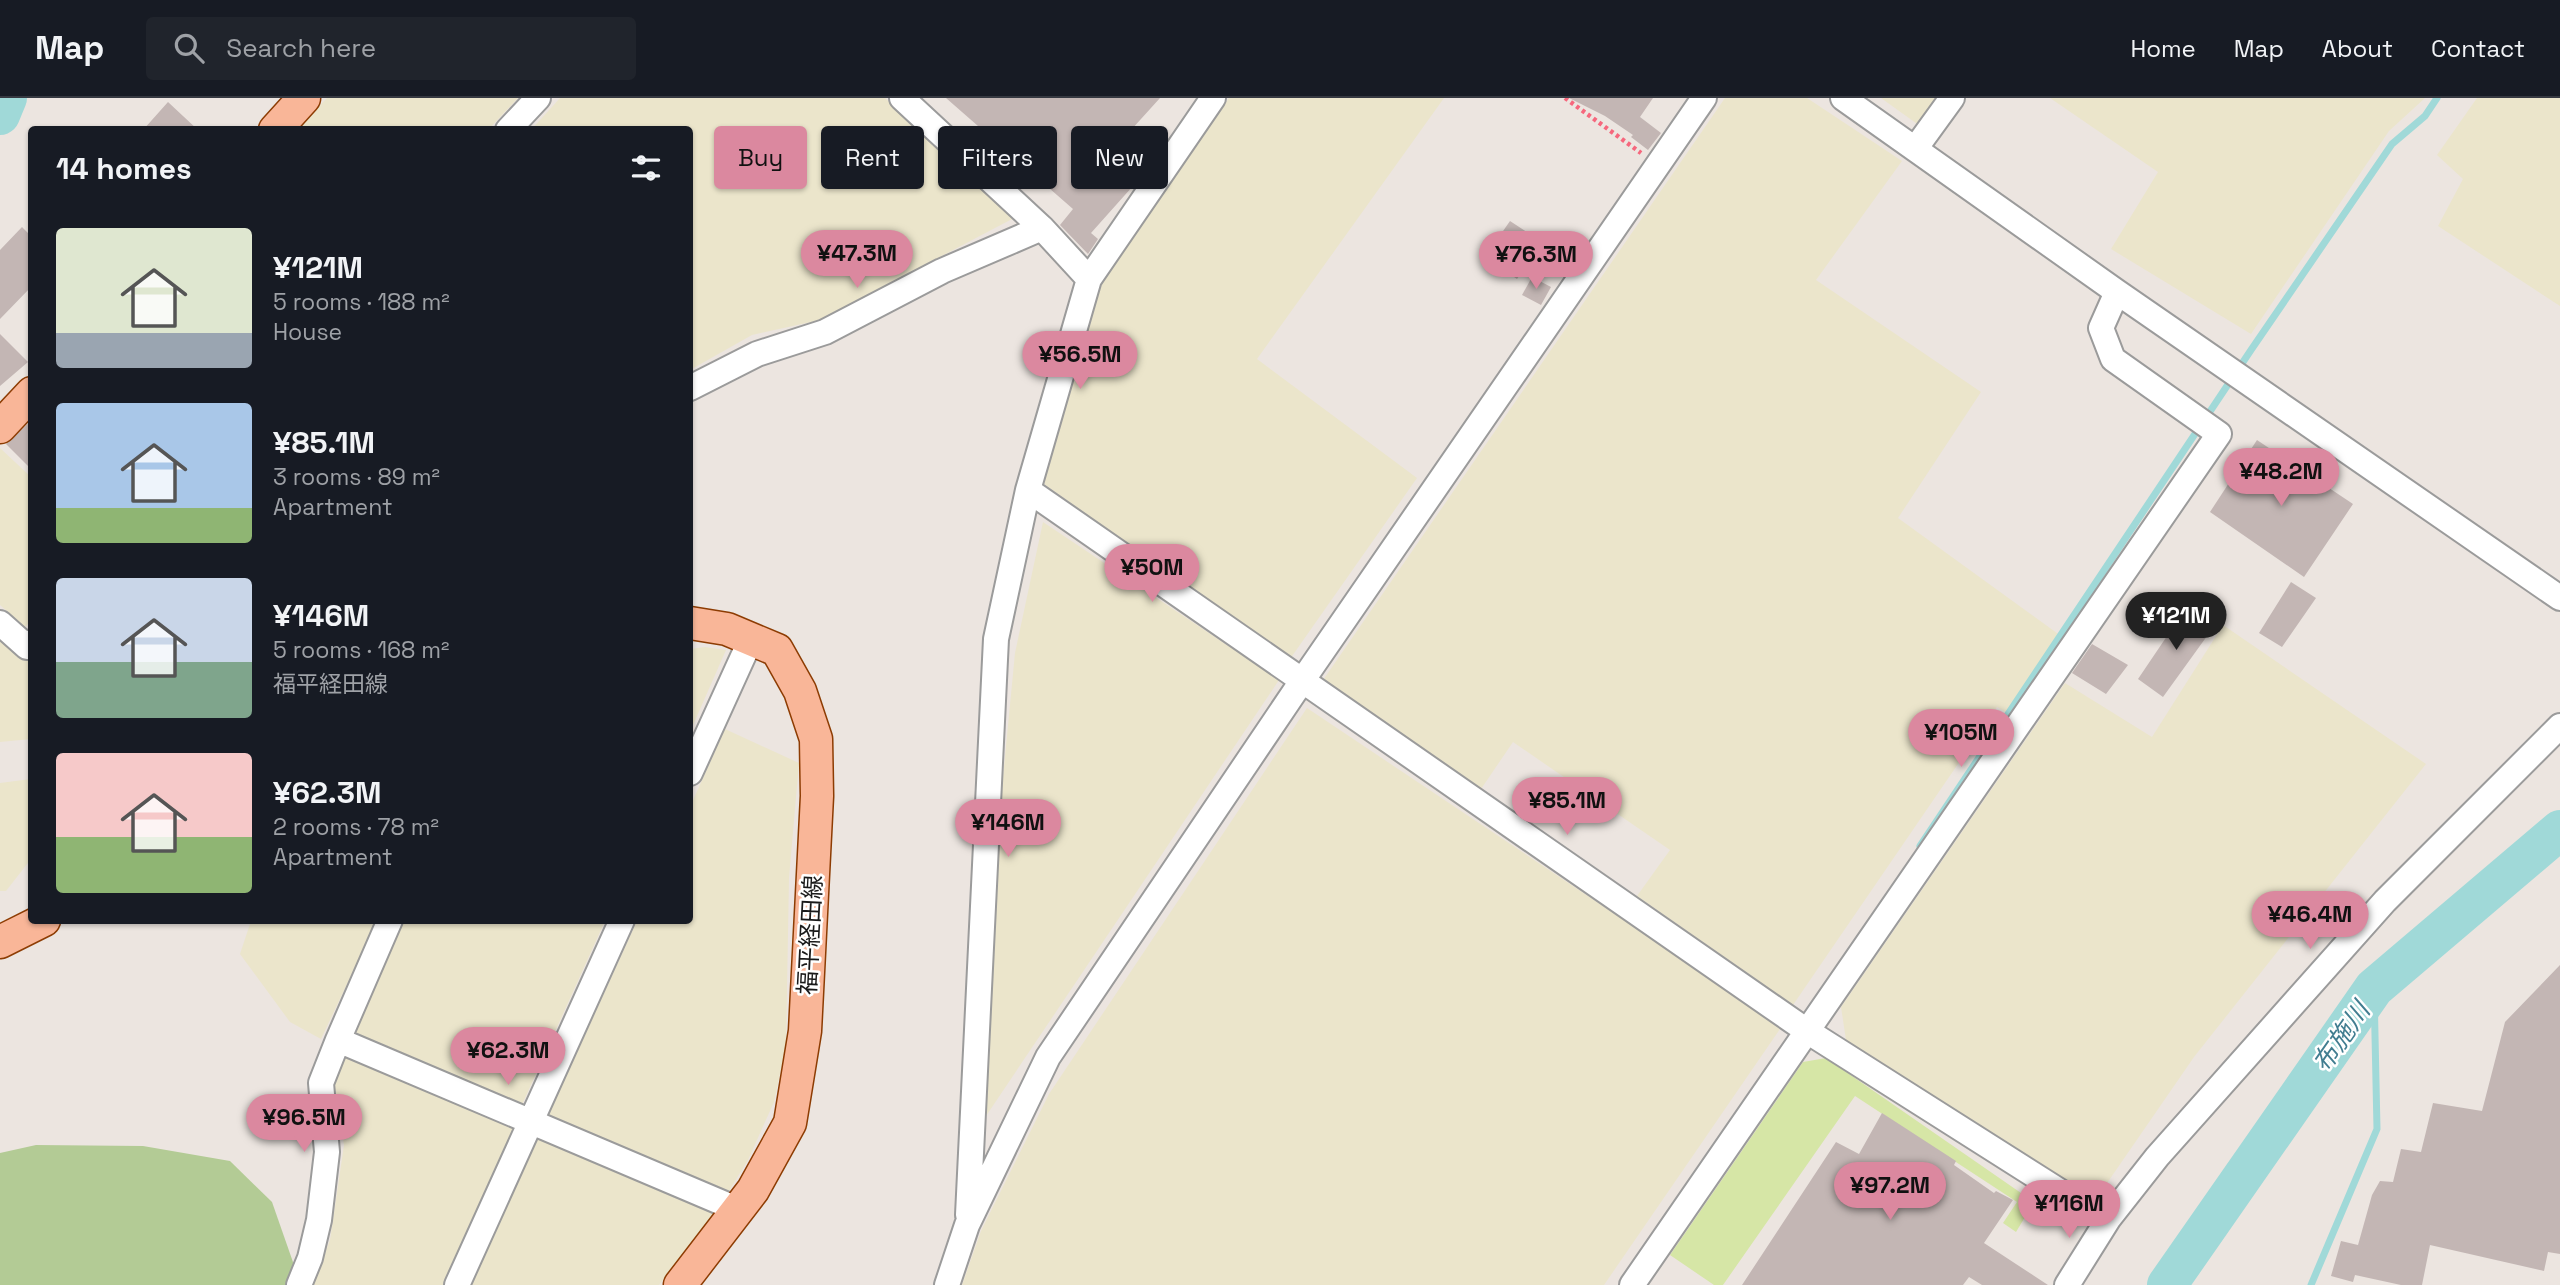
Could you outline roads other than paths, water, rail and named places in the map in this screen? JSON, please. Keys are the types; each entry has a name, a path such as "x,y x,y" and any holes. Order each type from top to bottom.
{"main road":[{"path":"279,126 304,98"},
{"path":"0,427 28,397"},
{"name":"福平経田線","path":"680,1285 753,1190 790,1124 805,1031 817,796 816,739 800,691 777,650 727,629 693,623"},
{"path":"0,942 36,924"}],"street":[{"path":"512,126 538,98"},
{"path":"902,98 1042,228 1089,279"},
{"path":"967,1225 996,639 1028,490 1089,279 1213,98"},
{"path":"947,1285 967,1225 1048,1058 1302,681 1704,98"},
{"path":"1843,98 2117,292 2560,598"},
{"path":"1915,149 1952,98"},
{"path":"693,386 757,354 825,332 942,271 1042,228"},
{"path":"1632,1285 2220,434 2113,359 2101,328 2117,292"},
{"path":"1028,490 1807,1031 2075,1201 2109,1219"},
{"path":"0,623 28,646"},
{"path":"693,766 751,639"},
{"path":"2067,1285 2109,1219 2157,1157 2385,901 2560,726"},
{"path":"299,1285 310,1258 319,1220 327,1152 321,1083 388,924"},
{"path":"457,1285 620,924"},
{"path":"338,1040 739,1210"}],"waterway":[{"path":"0,115 7,98"},
{"path":"1920,846 2392,144 2425,116 2437,98"},
{"name":"布施川","path":"2167,1285 2374,988 2560,830"},
{"path":"2311,1285 2377,1129 2374,988"}]}
